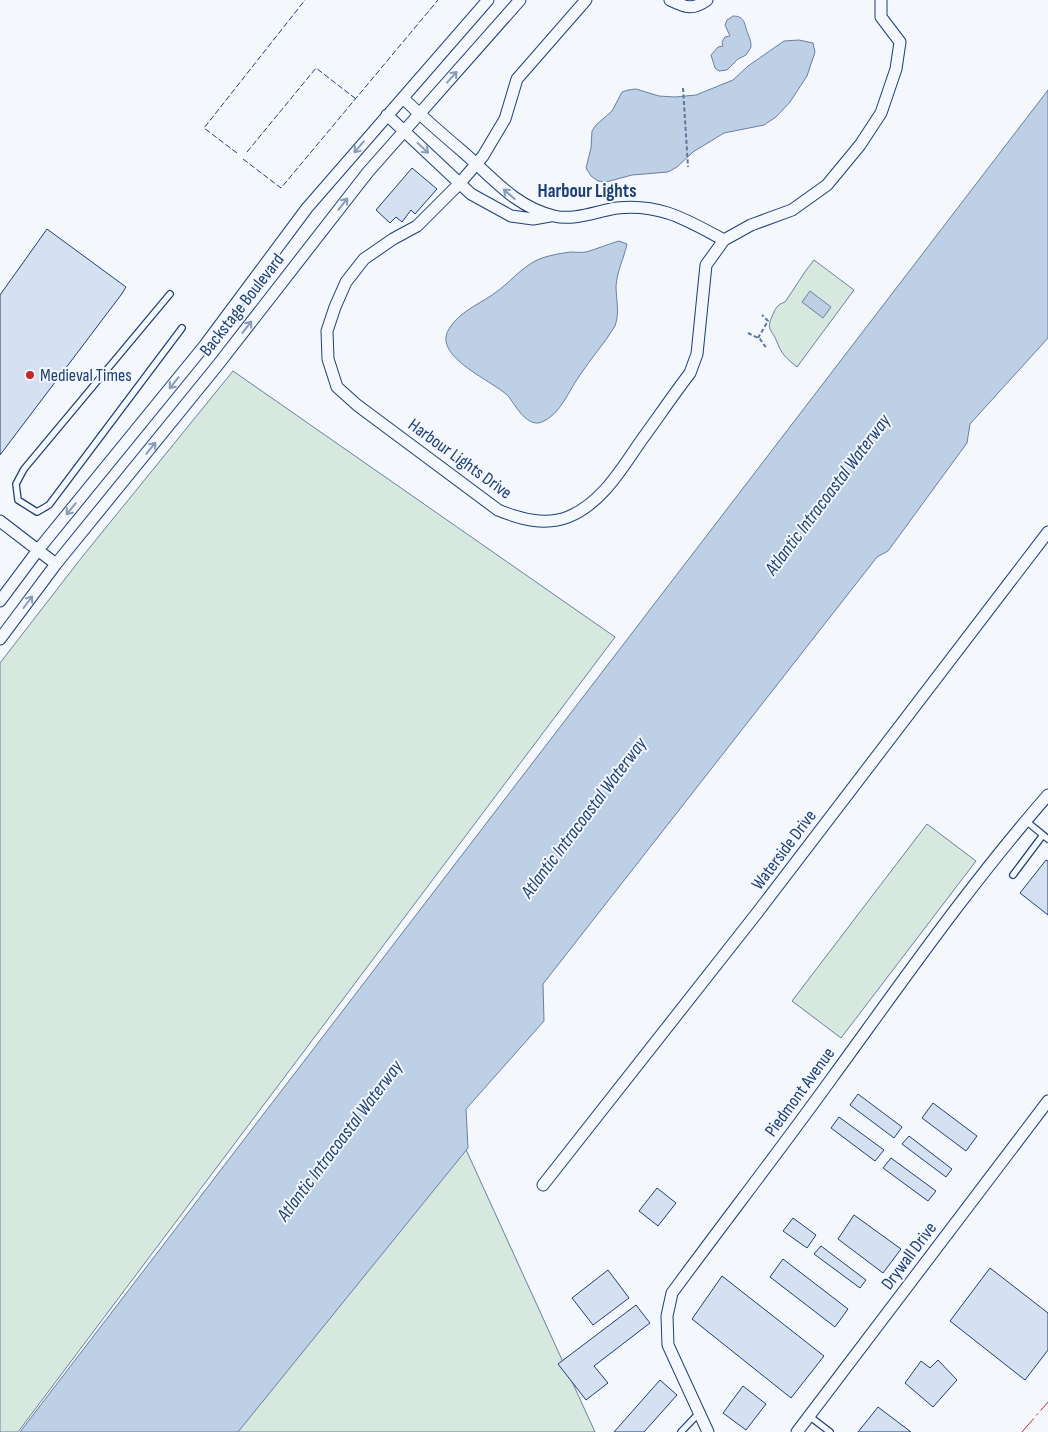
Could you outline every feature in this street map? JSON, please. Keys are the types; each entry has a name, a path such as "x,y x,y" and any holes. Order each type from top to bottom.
{"street":[{"name":"Backstage Boulevard","path":"0,601 38,550 204,345 307,208 488,0"},
{"name":"Backstage Boulevard","path":"0,640 56,564 217,366 368,172 520,0"},
{"name":"Harbour Lights Drive","path":"586,0 517,79 505,119 476,165 417,226 393,239 364,259 346,282 327,331 328,359 337,387 357,405 498,510 521,519 546,522 567,518 582,510 609,486 690,373 697,354 706,265 724,240 751,225 792,210 827,185 860,145 880,114 896,69 900,42 881,17 881,0"},
{"path":"670,0 685,8 700,5 707,0"},
{"path":"403,98 521,204 552,216 563,218 618,208 648,208 676,214 724,240"},
{"path":"387,115 472,194 511,216 533,219 552,216"},
{"path":"0,521 56,564"},
{"name":"Waterside Drive","path":"543,1185 763,905 1048,532"},
{"name":"Piedmont Avenue","path":"708,1432 668,1344 667,1316 672,1293 926,949 1026,820 1048,795"},
{"name":"Drywall Drive","path":"797,1432 1047,1105"}],"lane":[{"path":"170,294 24,469 16,484 18,500 37,512 49,505 182,328"},
{"path":"1012,875 1046,837 1026,820"},
{"path":"681,1432 700,1413"},
{"path":"809,1416 830,1432"}],"path":[{"path":"684,88 688,167"},
{"path":"758,338 769,321 762,315"},
{"path":"748,333 763,342 767,349"}],"shaded area":[{"path":"814,260 854,290 797,367 787,359 769,326 776,309 785,302"},
{"path":"233,371 615,637 18,1432 0,1432 0,663 82,557"},
{"path":"927,824 976,861 841,1038 792,1001"},
{"path":"463,1143 595,1432 233,1432"}],"water":[{"path":"737,16 744,22 751,47 746,55 738,59 727,70 719,71 715,68 711,55 718,47 723,46 722,42 725,37 730,36 725,25 727,20"},
{"path":"799,40 813,43 815,52 807,76 790,102 776,117 764,125 724,133 693,152 677,167 668,172 632,175 606,182 598,181 591,176 586,168 591,148 592,131 612,111 622,92 636,89 659,96 696,95 733,80 748,66 784,41"},
{"name":"Atlantic Intracoastal Waterway","path":"1048,90 1048,338 970,424 967,443 888,551 877,557 543,984 544,1021 466,1109 468,1148 238,1432 20,1432"},
{"path":"619,241 627,244 616,286 618,311 615,326 559,408 549,418 537,423 527,419 509,397 467,368 449,349 446,339 449,329 454,322 465,312 493,295 530,264 549,256 571,252 586,252"},
{"path":"810,291 831,307 823,318 802,302"}],"building":[{"path":"412,168 437,189 415,214 411,210 402,222 396,217 390,223 376,210"},
{"name":"Medieval Times","path":"47,229 126,287 0,455 0,295"},
{"path":"1046,860 1048,861 1048,915 1020,893"},
{"path":"858,1094 902,1127 894,1138 850,1105"},
{"path":"933,1103 977,1136 966,1151 922,1118"},
{"path":"839,1117 884,1150 875,1161 831,1128"},
{"path":"909,1136 952,1169 946,1177 902,1144"},
{"path":"891,1158 936,1191 928,1201 883,1168"},
{"path":"657,1188 676,1203 658,1226 639,1211"},
{"path":"854,1215 901,1249 883,1273 838,1239"},
{"path":"793,1218 816,1235 807,1248 783,1231"},
{"path":"821,1246 866,1280 860,1288 814,1254"},
{"path":"783,1259 848,1309 835,1327 770,1277"},
{"path":"990,1268 1048,1313 1048,1350 1025,1380 950,1321"},
{"path":"608,1270 629,1298 593,1325 572,1298"},
{"path":"722,1276 824,1356 791,1398 692,1319"},
{"path":"636,1305 650,1323 594,1366 608,1383 586,1400 558,1364"},
{"path":"938,1360 957,1380 933,1407 905,1383 921,1361 930,1368"},
{"path":"660,1380 677,1395 644,1432 614,1432"},
{"path":"743,1386 766,1404 746,1430 723,1413"},
{"path":"878,1407 911,1432 858,1432"}],"fence":[{"path":"237,153 204,128 305,0"},
{"path":"243,159 281,188 438,0"},
{"path":"247,152 316,68 356,99"}],"power":[{"path":"1022,1432 1048,1402"}],"place":[{"name":"Medieval Times","path":"30,375"}],"district":[{"name":"Harbour Lights","path":"587,191"}]}
